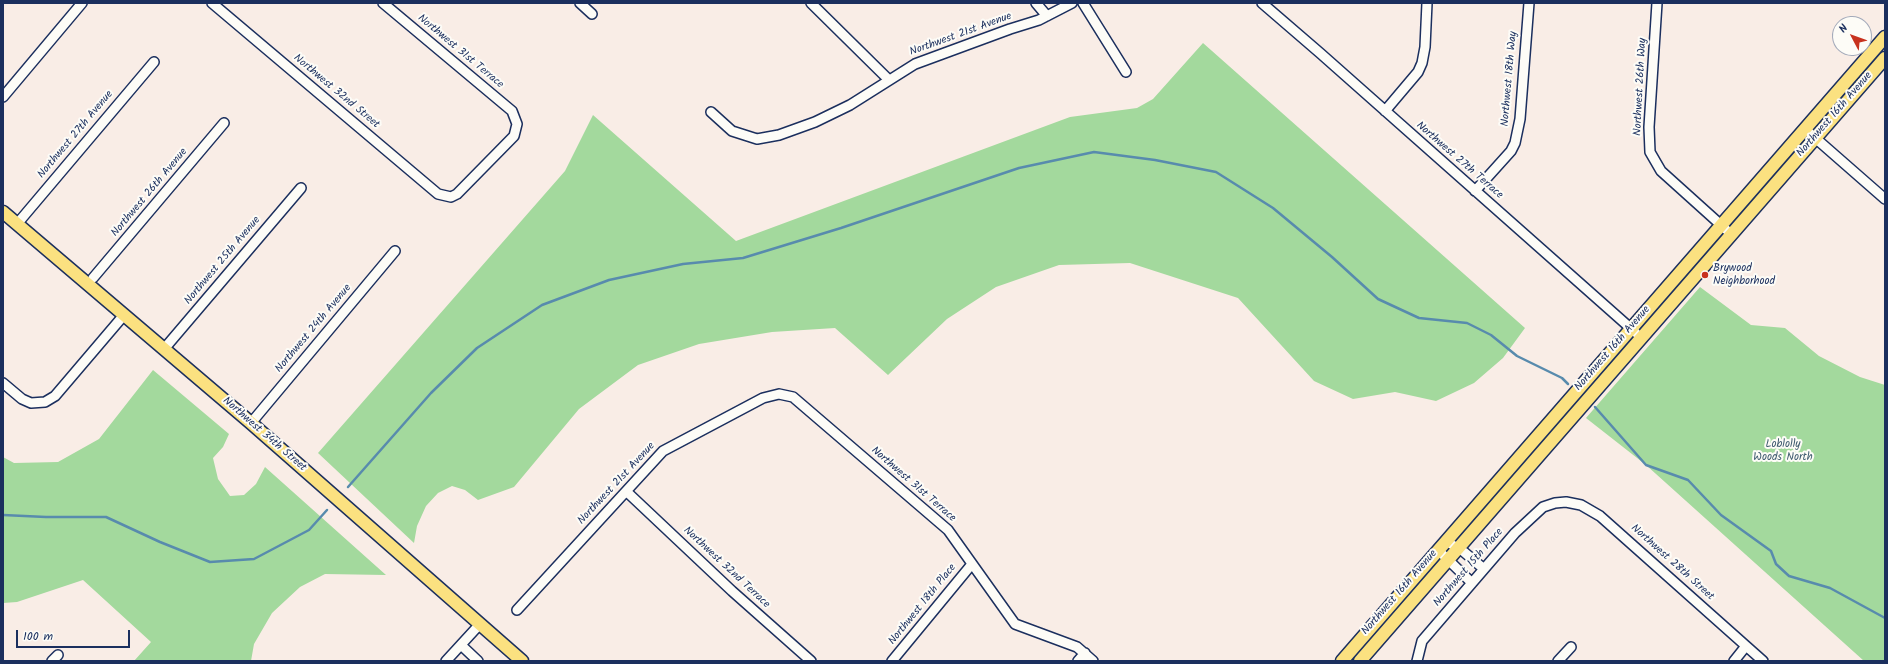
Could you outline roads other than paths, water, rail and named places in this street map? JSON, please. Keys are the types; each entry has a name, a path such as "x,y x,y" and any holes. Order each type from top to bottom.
{"main road":[{"name":"Northwest 16th Avenue","path":"1342,661 1885,37"},
{"name":"Northwest 16th Avenue","path":"1360,661 1885,58"},
{"name":"Northwest 34th Street","path":"3,212 250,423 522,661"},
{"path":"1537,437 1547,446"}],"street":[{"path":"3,97 82,3"},
{"name":"Northwest 32nd Street","path":"212,3 438,194 445,197 457,194 514,136 517,124"},
{"name":"Northwest 31st Terrace","path":"383,3 512,111 517,124"},
{"path":"580,3 592,14"},
{"path":"811,3 889,80"},
{"path":"1036,3 1047,16"},
{"name":"Northwest 21st Avenue","path":"711,112 732,131 757,139 779,135 815,122 850,105 915,64 1010,29 1039,20 1072,3"},
{"path":"1083,3 1126,72"},
{"name":"Northwest 27th Terrace","path":"1262,3 1641,338"},
{"path":"1385,111 1418,72 1422,63 1425,47 1427,3"},
{"name":"Northwest 18th Way","path":"1475,191 1511,151 1515,143 1520,119 1529,3"},
{"name":"Northwest 26th Way","path":"1657,3 1649,127 1650,152 1661,171 1731,234"},
{"name":"Northwest 27th Avenue","path":"17,224 154,62"},
{"name":"Northwest 26th Avenue","path":"93,278 224,123"},
{"path":"1805,129 1885,199"},
{"name":"Northwest 25th Avenue","path":"164,349 301,188"},
{"name":"Northwest 24th Avenue","path":"250,423 395,251"},
{"path":"3,383 22,399 31,403 45,402 55,396 124,315"},
{"name":"Northwest 31st Terrace","path":"779,394 793,396 948,530 1015,624 1077,647 1093,661"},
{"name":"Northwest 21st Avenue","path":"517,610 627,492 663,451 763,398 779,394"},
{"name":"Northwest 32nd Terrace","path":"627,492 732,591 811,661"},
{"name":"Northwest 28th Street","path":"1555,503 1566,502 1581,505 1600,516 1763,661"},
{"name":"Northwest 15th Place","path":"1417,661 1422,640 1484,569 1532,515 1543,507 1555,503"},
{"path":"1442,546 1458,548 1484,569"},
{"path":"1442,546 1452,566 1472,583"},
{"name":"Northwest 18th Place","path":"892,661 972,564"},
{"path":"446,661 480,624"},
{"path":"461,645 478,661"},
{"path":"1734,661 1746,646"},
{"path":"1558,661 1571,647"},
{"path":"1078,661 1084,653"}],"waterway":[{"path":"348,487 431,393 477,348 542,305 609,280 683,264 743,258 841,228 1019,168 1094,152 1155,160 1216,172 1273,208 1332,257 1378,299 1419,318 1467,323 1491,335 1517,356 1562,378 1568,384"},
{"path":"1595,407 1646,465 1688,480 1721,515 1771,551 1776,564 1789,576 1830,588 1885,618"},
{"path":"3,515 106,517 160,542 210,562 254,559 309,530 327,510"}],"place":[{"name":"Brywood Neighborhood","path":"1705,275"}],"park label":[{"name":"Loblolly Woods North","path":"1783,451"}]}
